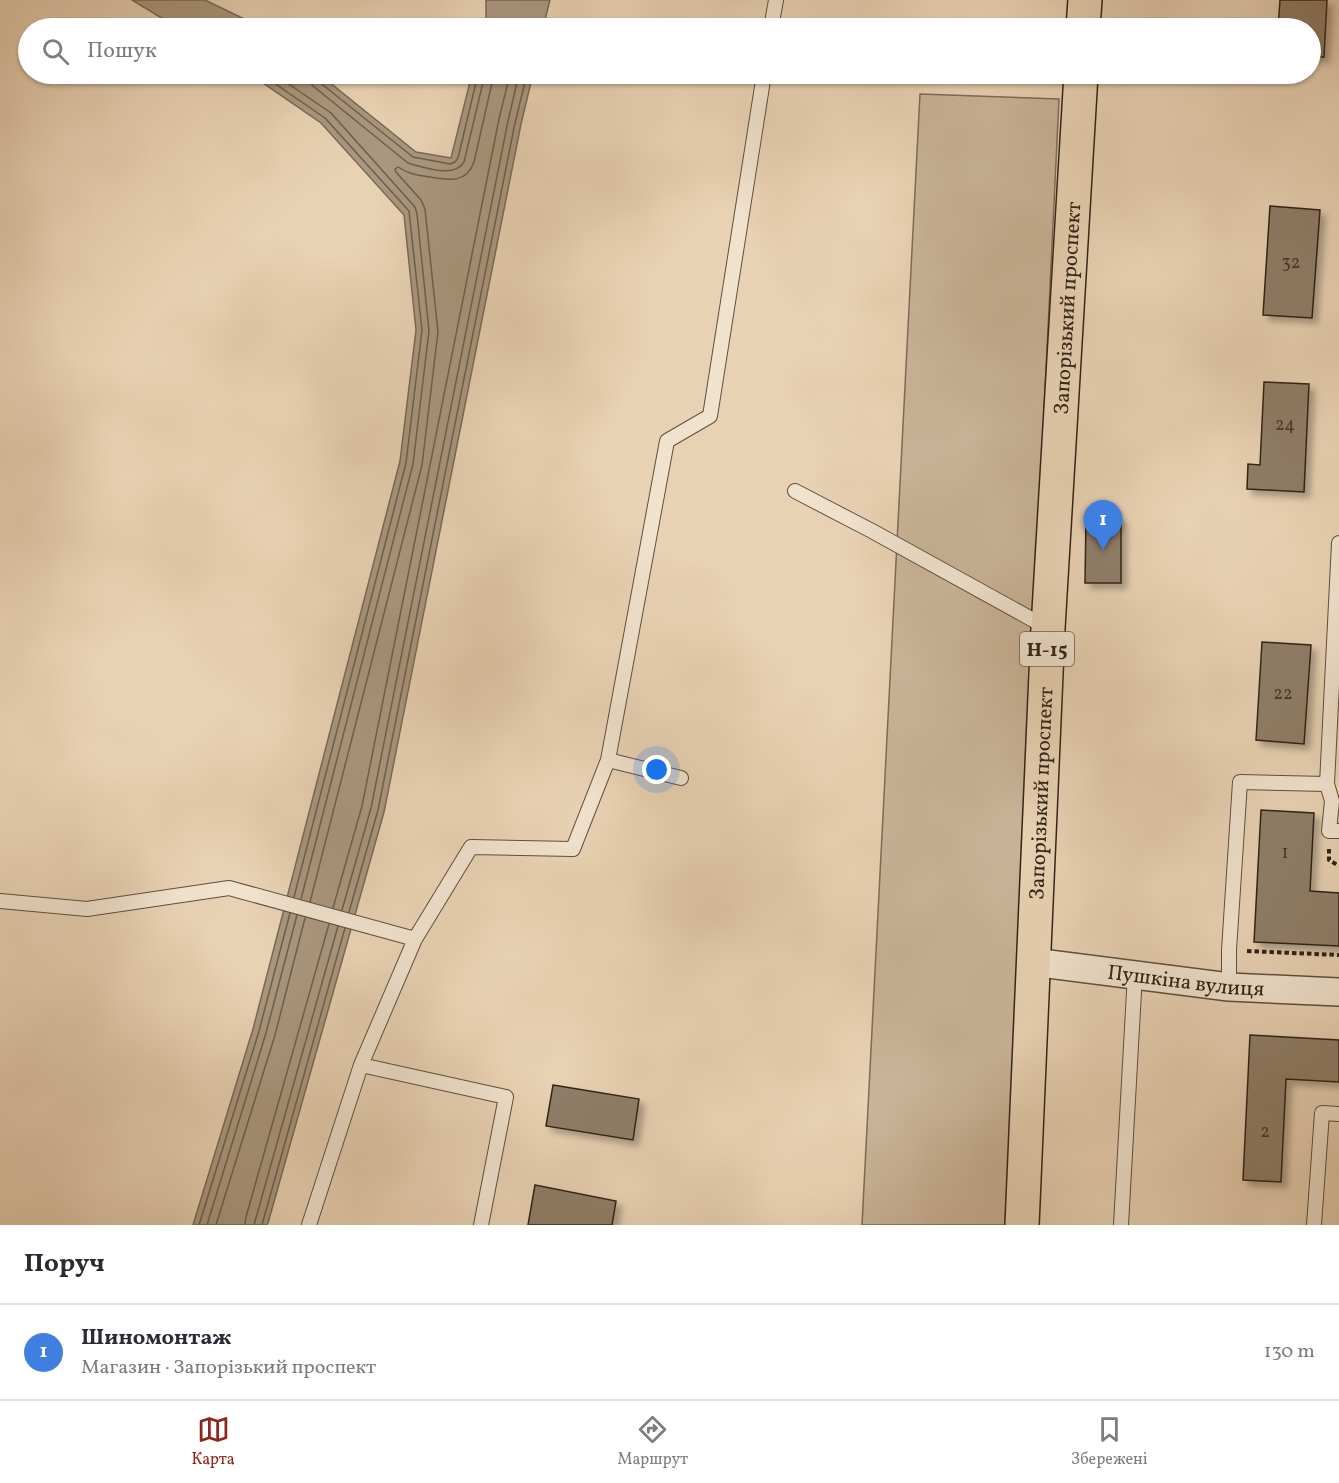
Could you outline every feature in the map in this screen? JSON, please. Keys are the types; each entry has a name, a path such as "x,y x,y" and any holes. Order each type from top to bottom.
{"main road":[{"path":"1084,18 1085,0"},
{"name":"Запорізький проспект","path":"1022,1225 1048,628 1080,84"}],"street":[{"name":"Пушкіна вулиця","path":"1033,962 1229,987 1339,992"}],"lane":[{"path":"773,18 776,0"},
{"path":"309,1225 361,1065 416,939 471,847 573,849 608,760 667,441 710,416 762,84"},
{"path":"795,491 1048,628"},
{"path":"1339,543 1334,750 1327,784 1332,801 1329,831 1339,831"},
{"path":"608,760 681,778"},
{"path":"1229,987 1228,950 1240,782 1327,784"},
{"path":"0,901 87,909 229,888 416,939"},
{"path":"1121,1225 1135,974"},
{"path":"361,1065 506,1097 481,1225"},
{"path":"1314,1225 1322,1113 1339,1114"}],"path":[{"path":"1228,950 1339,955"}],"shaded area":[{"path":"920,94 1059,99 1005,1225 862,1225"}],"water":[{"path":"132,0 205,0 242,18 162,18"},
{"path":"486,0 550,0 546,18 486,18"},
{"path":"264,84 331,84 416,152 451,158 470,84 531,84 384,812 268,1223 267,1225 193,1225 253,1029 400,461 416,330 404,215 321,123"}],"building":[{"path":"1280,0 1327,0 1324,57 1321,57 1321,18 1279,18"},
{"path":"1270,206 1320,210 1312,318 1263,315"},
{"path":"1264,382 1309,384 1304,492 1247,489 1248,464 1260,465"},
{"path":"1086,517 1121,518 1121,583 1085,583"},
{"path":"1262,642 1311,645 1304,744 1256,740"},
{"path":"1261,810 1314,813 1310,891 1339,893 1339,946 1254,942"},
{"path":"1250,1035 1339,1040 1339,1082 1286,1079 1281,1182 1243,1180"},
{"path":"553,1085 639,1099 633,1140 546,1126"},
{"path":"535,1185 616,1201 612,1225 528,1225"}],"place":[{"name":"Шиномонтаж","path":"1103,550"}]}
